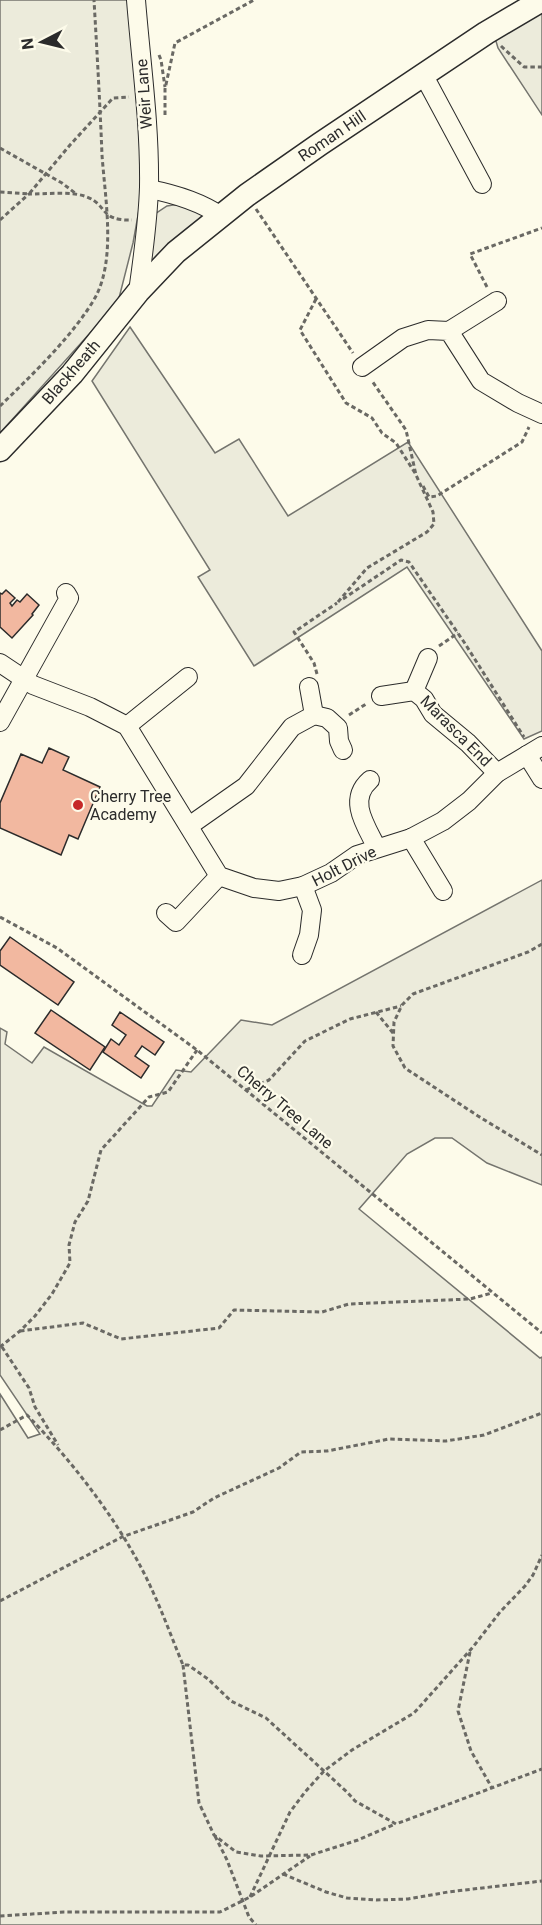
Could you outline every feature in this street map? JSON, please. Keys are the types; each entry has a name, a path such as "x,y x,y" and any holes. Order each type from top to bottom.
{"main road":[{"name":"Roman Hill","path":"138,292 176,252 247,195 423,74 542,0"},
{"name":"Blackheath","path":"0,450 72,374 138,292"}],"street":[{"name":"Weir Lane","path":"136,0 149,189 138,292"},
{"path":"423,74 482,184"},
{"path":"149,189 170,193 205,205 221,216"},
{"path":"362,367 404,338 428,330 449,332 497,301"},
{"path":"449,332 481,381 539,413"},
{"path":"0,722 70,600"},
{"name":"Marasca End","path":"414,691 428,658"},
{"path":"0,663 33,685 90,707 127,726 219,876 176,922 166,913"},
{"path":"127,726 172,693 188,677"},
{"path":"309,687 314,715"},
{"name":"Marasca End","path":"381,696 414,691 424,699 433,714 468,743 497,772"},
{"path":"189,826 246,786 292,727 314,715 327,718 338,728 339,741 344,750"},
{"path":"534,751 542,779"},
{"name":"Holt Drive","path":"219,876 254,888 279,891 303,886 331,873 357,855 411,838 443,821 469,801 497,772 534,751"},
{"path":"370,780 363,787 359,797 360,809 377,848"},
{"path":"411,838 443,891"},
{"path":"302,955 309,935 312,910 303,886"}],"path":[{"path":"0,406 60,344 81,318 96,295 105,267 106,215 94,0"},
{"path":"165,124 165,89 175,43 254,0"},
{"path":"486,33 524,67 542,67"},
{"path":"0,219 29,194 113,98 144,96"},
{"path":"0,148 77,195"},
{"path":"0,192 89,197 106,215 119,220 146,220"},
{"path":"247,195 406,430 416,475 433,512 434,524 427,532 367,568 338,602"},
{"path":"497,301 483,282 470,254 542,228"},
{"path":"316,299 300,330 346,403 372,418 382,433 396,443 429,497 437,496 522,442 539,413"},
{"path":"309,687 316,688 317,670 294,632 401,560 409,562 534,751"},
{"path":"428,658 429,653 458,633"},
{"path":"338,728 351,712 381,696"},
{"name":"Cherry Tree Lane","path":"0,917 57,948 197,1050 542,1333"},
{"path":"542,944 528,952 413,994 402,1005 394,1022 393,1033 393,1046 405,1068 477,1116 542,1155"},
{"path":"246,1090 269,1080 305,1041 350,1019 402,1005"},
{"path":"376,1012 393,1033"},
{"path":"197,1050 168,1092 149,1097 101,1150 88,1201 75,1222 69,1245 70,1263 52,1294 20,1331 1,1346 29,1388 35,1407 60,1449 122,1538 153,1590 183,1665 199,1803 227,1860 249,1917 256,1925"},
{"path":"20,1331 83,1323 121,1339 219,1328 234,1310 322,1312 349,1304 470,1299 492,1293"},
{"path":"0,1601 122,1538 193,1512 214,1498 279,1468 301,1452 327,1451 389,1438 446,1441 484,1435 542,1413"},
{"path":"0,1430 27,1415 60,1449"},
{"path":"250,1897 290,1812 324,1771 352,1750 414,1713 529,1580 542,1555"},
{"path":"470,1650 458,1711 471,1750 492,1788"},
{"path":"183,1665 188,1665 208,1679 231,1701 266,1718 348,1792 355,1802 396,1824"},
{"path":"214,1835 236,1852 269,1856 311,1855 358,1840 542,1769"},
{"path":"0,1916 64,1912 220,1912 250,1897 311,1855"},
{"path":"283,1874 326,1892 348,1898 376,1900 408,1899 542,1881"}],"shaded area":[{"path":"0,0 136,0 149,155 133,243 118,302 0,433"},
{"path":"542,0 542,115 498,48 490,21"},
{"path":"173,205 182,205 204,215 176,239 149,268 155,214"},
{"path":"130,327 215,453 239,439 288,516 408,442 542,651 542,731 524,739 407,567 254,666 198,577 210,570 92,381"},
{"path":"542,880 542,1185 487,1163 452,1138 435,1138 407,1154 359,1209 540,1358 542,1357 542,1925 0,1925 0,1394 28,1438 40,1434 0,1375 0,1028 7,1032 5,1044 32,1063 44,1047 147,1106 152,1106 176,1070 191,1072 241,1020 272,1025"}],"building":[{"path":"6,590 15,598 10,603 12,606 17,600 20,602 27,594 39,605 12,638 0,627 0,593"},
{"path":"49,748 69,757 63,770 100,787 78,839 69,835 61,855 0,828 0,803 21,754 42,763"},
{"path":"10,937 74,982 58,1005 0,965 0,951"},
{"path":"51,1010 105,1047 90,1070 35,1033"},
{"path":"120,1012 164,1042 155,1055 142,1046 135,1056 149,1066 141,1078 103,1052 111,1039 119,1045 126,1035 112,1025"}],"place":[{"name":"Cherry Tree Academy","path":"78,805"}]}
